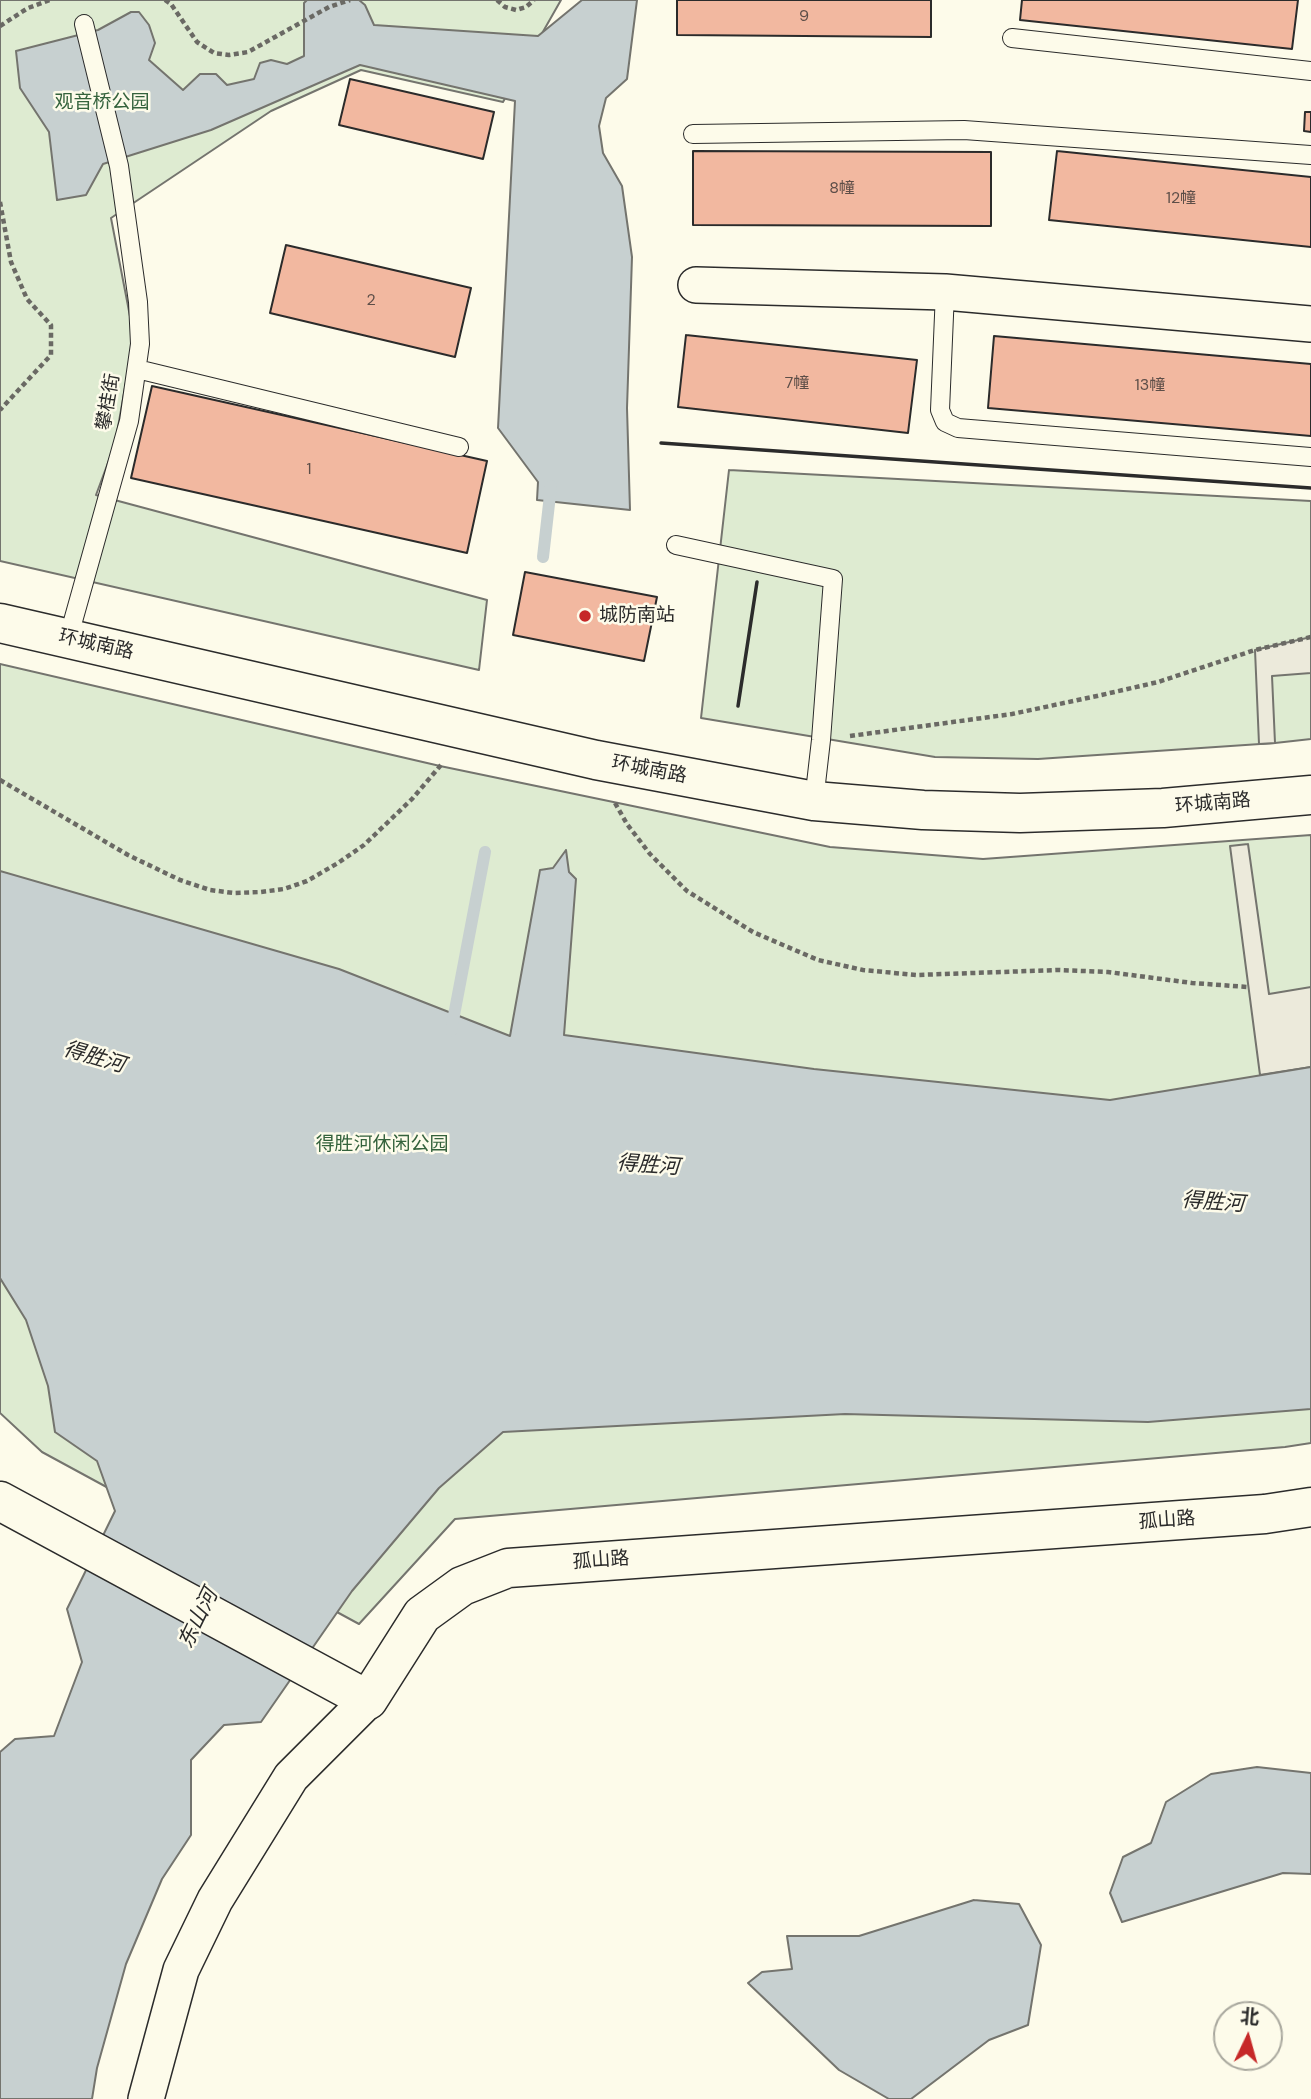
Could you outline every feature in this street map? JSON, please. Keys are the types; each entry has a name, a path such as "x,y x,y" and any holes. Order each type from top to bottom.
{"street":[{"path":"696,285 945,292 1311,324"},
{"name":"环城南路","path":"0,623 583,757 814,802 923,810 1020,813 1163,808 1311,795"},
{"path":"0,1501 368,1700 291,1777 215,1900 181,1970 146,2099"},
{"name":"孤山路","path":"368,1700 422,1615 461,1586 508,1567 1251,1515 1311,1507"}],"lane":[{"name":"攀桂街","path":"68,639 130,421 141,344 138,302 119,166 84,24"},
{"path":"1012,38 1311,71"},
{"path":"693,134 964,130 1311,155"},
{"path":"945,292 940,410 945,422 958,428 1311,457"},
{"path":"137,369 459,447"},
{"path":"676,545 833,579 814,802"}],"path":[{"path":"0,26 29,8 50,0"},
{"path":"165,0 171,4 197,42 214,53 229,55 248,52 303,20 351,0"},
{"path":"497,0 505,7 516,10 526,7 534,0"},
{"path":"0,202 11,261 27,299 51,325 51,355 0,410"},
{"path":"821,740 1012,714 1158,682 1255,650 1311,637"},
{"path":"0,779 128,855 180,880 210,890 234,893 284,889 307,881 346,857 388,823 440,766"},
{"path":"614,800 627,824 650,854 687,891 753,932 818,960 863,971 916,975 1083,971 1248,987"}],"green space":[{"name":"观音桥公园","path":"0,0 561,0 503,102 361,70 271,111 111,218 134,337 115,444 96,495 487,600 479,670 0,561"},
{"path":"729,470 1311,501 1311,739 1038,759 935,757 701,718"},
{"name":"得胜河休闲公园","path":"0,664 440,766 830,847 983,859 1311,835 1311,1443 455,1519 359,1624 42,1452 0,1413"}],"shaded area":[{"path":"1311,637 1311,673 1272,676 1275,743 1259,744 1255,650"},
{"path":"1248,844 1269,994 1311,987 1311,1067 1260,1075 1230,846"}],"water":[{"path":"307,0 359,0 365,5 374,25 538,36 582,0 637,0 627,79 606,98 599,126 603,153 622,186 632,257 627,408 630,510 537,500 538,482 498,428 515,101 360,65 211,130 103,164 86,195 57,200 49,132 20,88 16,51 98,30 131,12 139,12 149,25 155,43 149,60 183,90 200,74 216,74 227,85 254,79 260,63 271,60 287,64 304,56 304,3"},
{"name":"得胜河休闲公园","path":"566,850 569,872 576,879 564,1035 814,1069 1110,1100 1311,1067 1311,1409 1148,1422 845,1414 503,1432 439,1488 352,1591 261,1722 224,1725 191,1760 191,1835 162,1879 126,1964 97,2068 92,2099 0,2099 0,1752 15,1739 54,1736 82,1662 67,1609 115,1511 97,1461 55,1432 48,1386 26,1320 0,1278 0,871 339,969 510,1036 540,870 553,868"},
{"path":"1257,1767 1311,1773 1311,1874 1283,1873 1122,1922 1110,1893 1123,1857 1151,1843 1166,1802 1211,1774"},
{"path":"974,1900 1019,1904 1041,1945 1028,2025 989,2040 911,2099 889,2099 839,2070 748,1983 762,1972 792,1969 787,1936 859,1936"}],"building":[{"path":"677,0 931,0 931,37 677,35"},
{"path":"1022,0 1298,0 1292,49 1020,20"},
{"path":"350,79 494,112 483,159 339,125"},
{"path":"1305,112 1311,112 1311,132 1304,131"},
{"path":"693,151 991,152 991,226 693,225"},
{"path":"1057,151 1311,177 1311,247 1049,220"},
{"path":"286,245 471,288 455,357 270,313"},
{"path":"686,335 917,360 908,433 678,407"},
{"path":"994,336 1311,364 1311,436 988,408"},
{"path":"152,386 487,461 467,553 131,478"},
{"name":"城防南站","path":"525,572 657,597 644,661 513,635"}],"waterway":[{"path":"543,557 551,486"},
{"path":"451,1031 485,852"}],"wall":[{"path":"661,443 1311,488"},
{"path":"738,706 757,582"}],"place":[{"name":"城防南站","path":"585,616"}],"water label":[{"name":"得胜河","path":"94,1058"},
{"name":"得胜河","path":"648,1166"},
{"name":"得胜河","path":"1213,1203"},
{"name":"东山河","path":"199,1619"}]}
